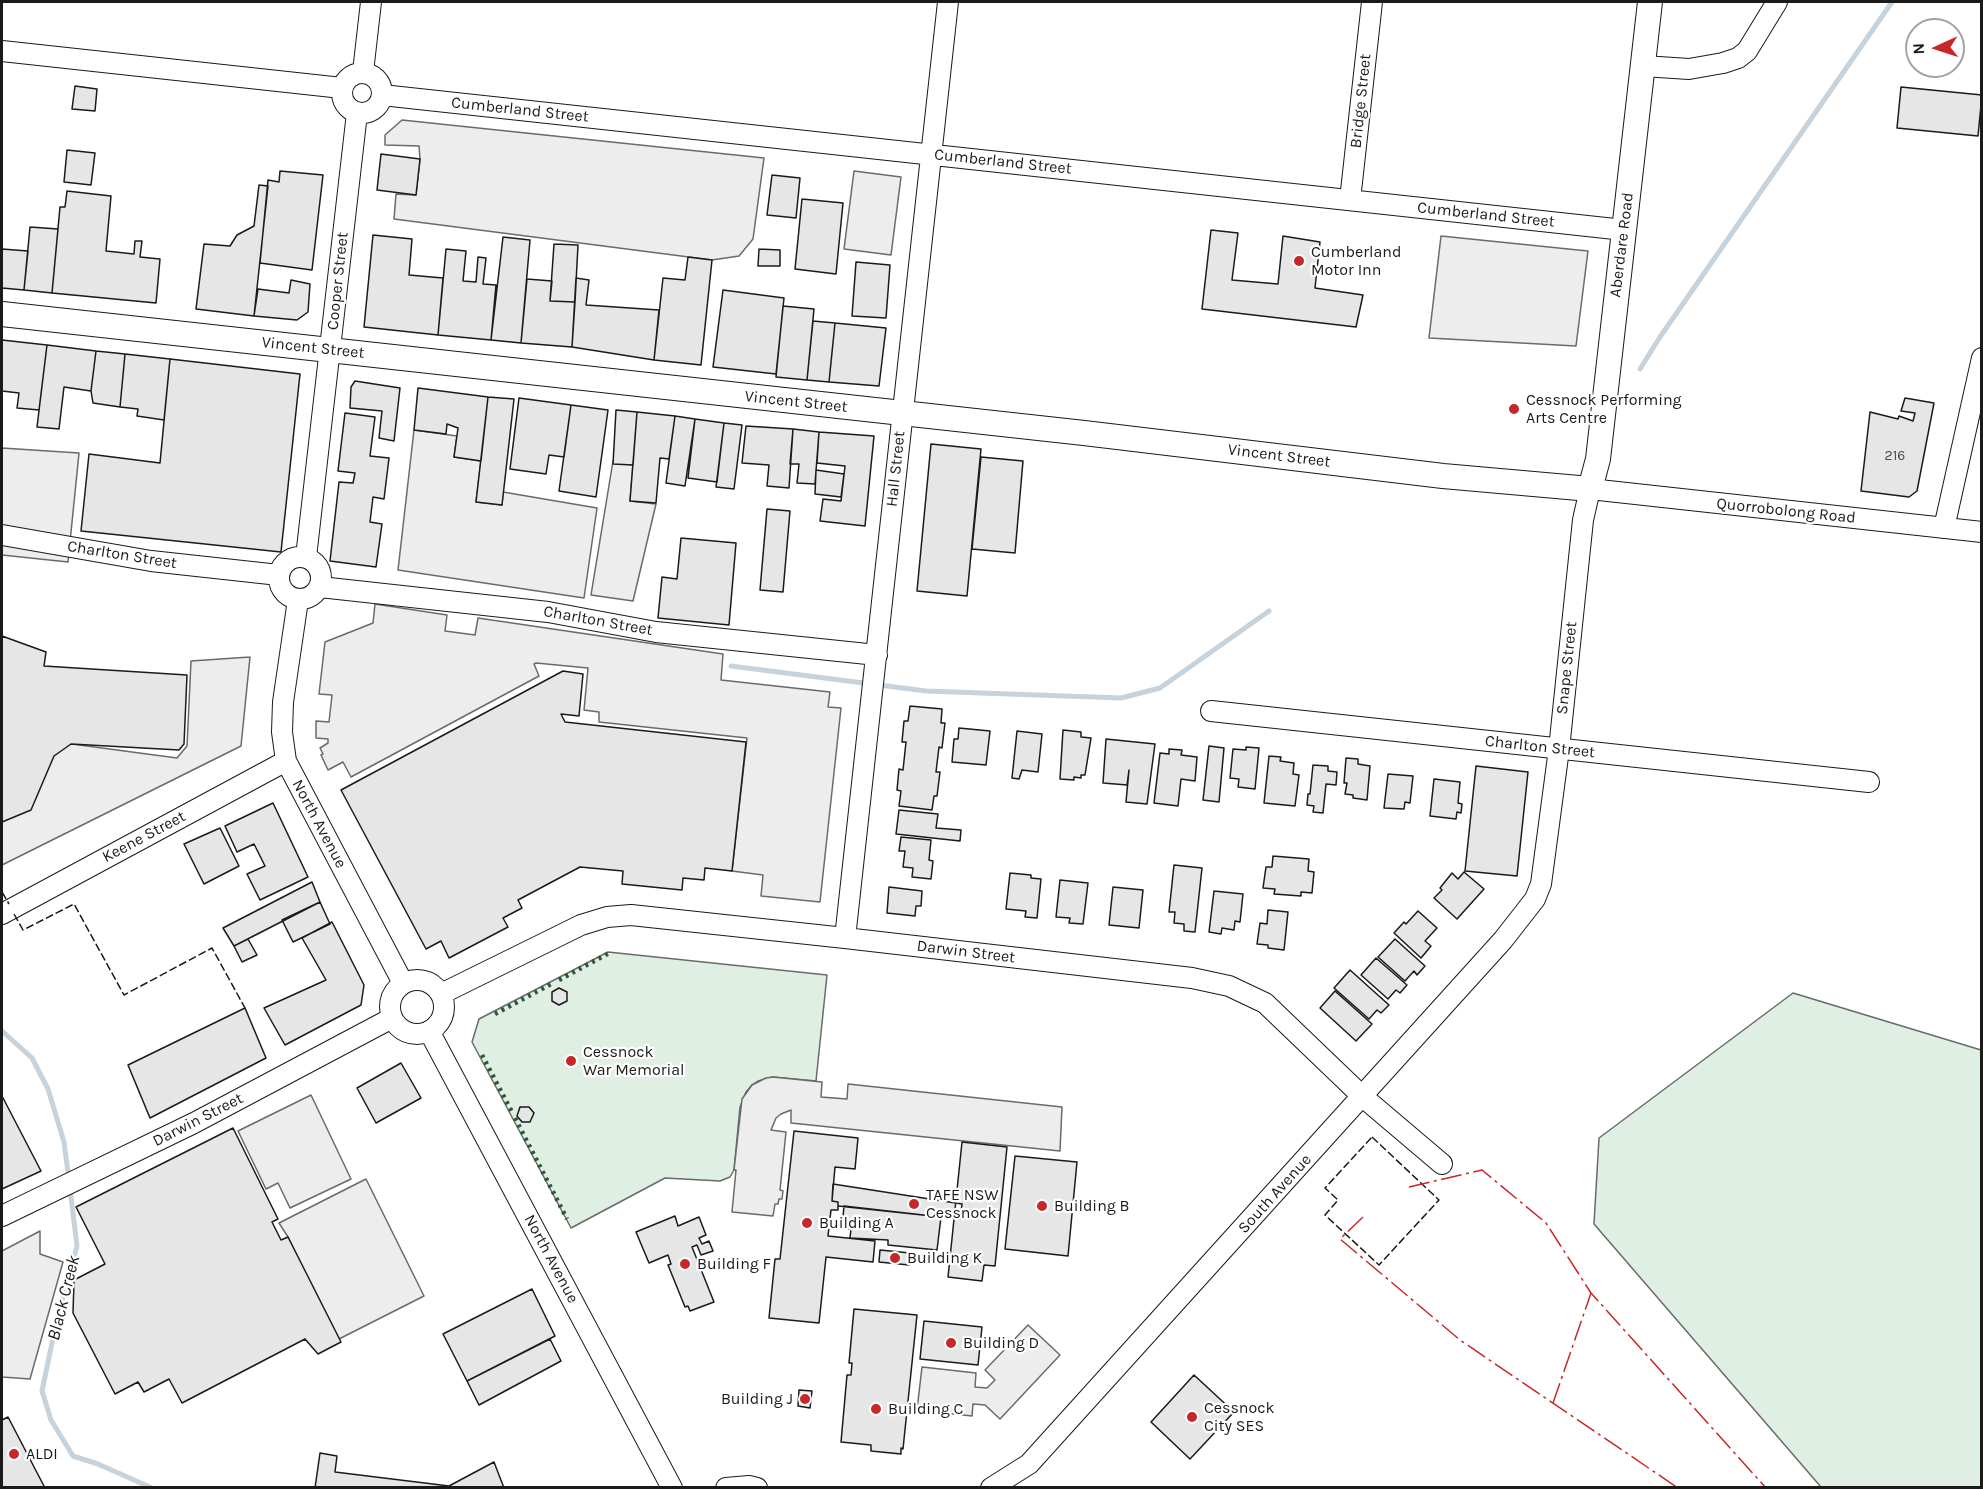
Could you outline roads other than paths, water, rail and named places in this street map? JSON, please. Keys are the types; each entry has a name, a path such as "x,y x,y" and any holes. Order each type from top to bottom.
{"main road":[{"name":"Aberdare Road","path":"1590,489 1598,459 1650,2"},
{"name":"Vincent Street","path":"2,314 902,413 1443,476 1590,489"}],"street":[{"path":"363,72 372,2"},
{"name":"Hall Street","path":"845,938 948,2"},
{"name":"Bridge Street","path":"1350,200 1372,2"},
{"path":"1643,66 1689,69 1738,58 1747,51 1778,2"},
{"path":"2,51 342,88"},
{"path":"363,72 370,74 381,86 381,102 372,111 357,113 345,104 342,98 342,88 349,77 363,72"},
{"name":"Cumberland Street","path":"382,95 1624,230"},
{"name":"Cooper Street","path":"306,557 357,113"},
{"path":"1944,528 1982,358"},
{"name":"Quorrobolong Road","path":"1590,489 1982,532"},
{"name":"Snape Street","path":"1541,884 1559,749 1583,520 1590,489"},
{"name":"Charlton Street","path":"2,535 151,561 279,575"},
{"path":"306,557 320,569 320,587 311,597 298,600 283,592 279,575 288,560 306,557"},
{"name":"Charlton Street","path":"320,587 548,612 656,632 877,656"},
{"path":"286,761 282,732 283,702 298,600"},
{"name":"Charlton Street","path":"1211,711 1869,782"},
{"name":"Keene Street","path":"2,914 286,761"},
{"name":"North Avenue","path":"286,761 403,983"},
{"name":"South Avenue","path":"991,1488 1029,1464 1503,940 1530,907 1541,884"},
{"name":"Darwin Street","path":"441,994 581,925 607,917 631,915 1192,978 1229,986 1265,1003 1363,1097 1442,1164"},
{"path":"421,980 433,985 441,994 443,1015 440,1022 429,1031 408,1033 401,1029 392,1018 391,999 403,983 421,980"},
{"name":"Darwin Street","path":"2,1216 194,1123 392,1018"},
{"name":"North Avenue","path":"429,1031 672,1488"},
{"path":"726,1488 734,1486 757,1488"}],"waterway":[{"path":"1640,369 1892,2"},
{"path":"731,666 926,691 1121,698 1160,688 1269,611"},
{"name":"Black Creek","path":"2,1031 32,1058 48,1089 64,1142 69,1180"},
{"name":"Black Creek","path":"70,1189 77,1246 57,1319 42,1391 51,1420 73,1456 98,1464 152,1488"}],"place":[{"name":"Cumberland Motor Inn","path":"1299,261"},
{"name":"Cessnock Performing Arts Centre","path":"1514,409"},
{"name":"Cessnock War Memorial","path":"571,1061"},
{"name":"TAFE NSW Cessnock","path":"914,1204"},
{"name":"Building B","path":"1042,1206"},
{"name":"Building A","path":"807,1223"},
{"name":"Building K","path":"895,1258"},
{"name":"Building F","path":"685,1264"},
{"name":"Building D","path":"951,1343"},
{"name":"Building J","path":"805,1399"},
{"name":"Building C","path":"876,1409"},
{"name":"Cessnock City SES","path":"1192,1417"},
{"name":"ALDI","path":"14,1454"}]}
